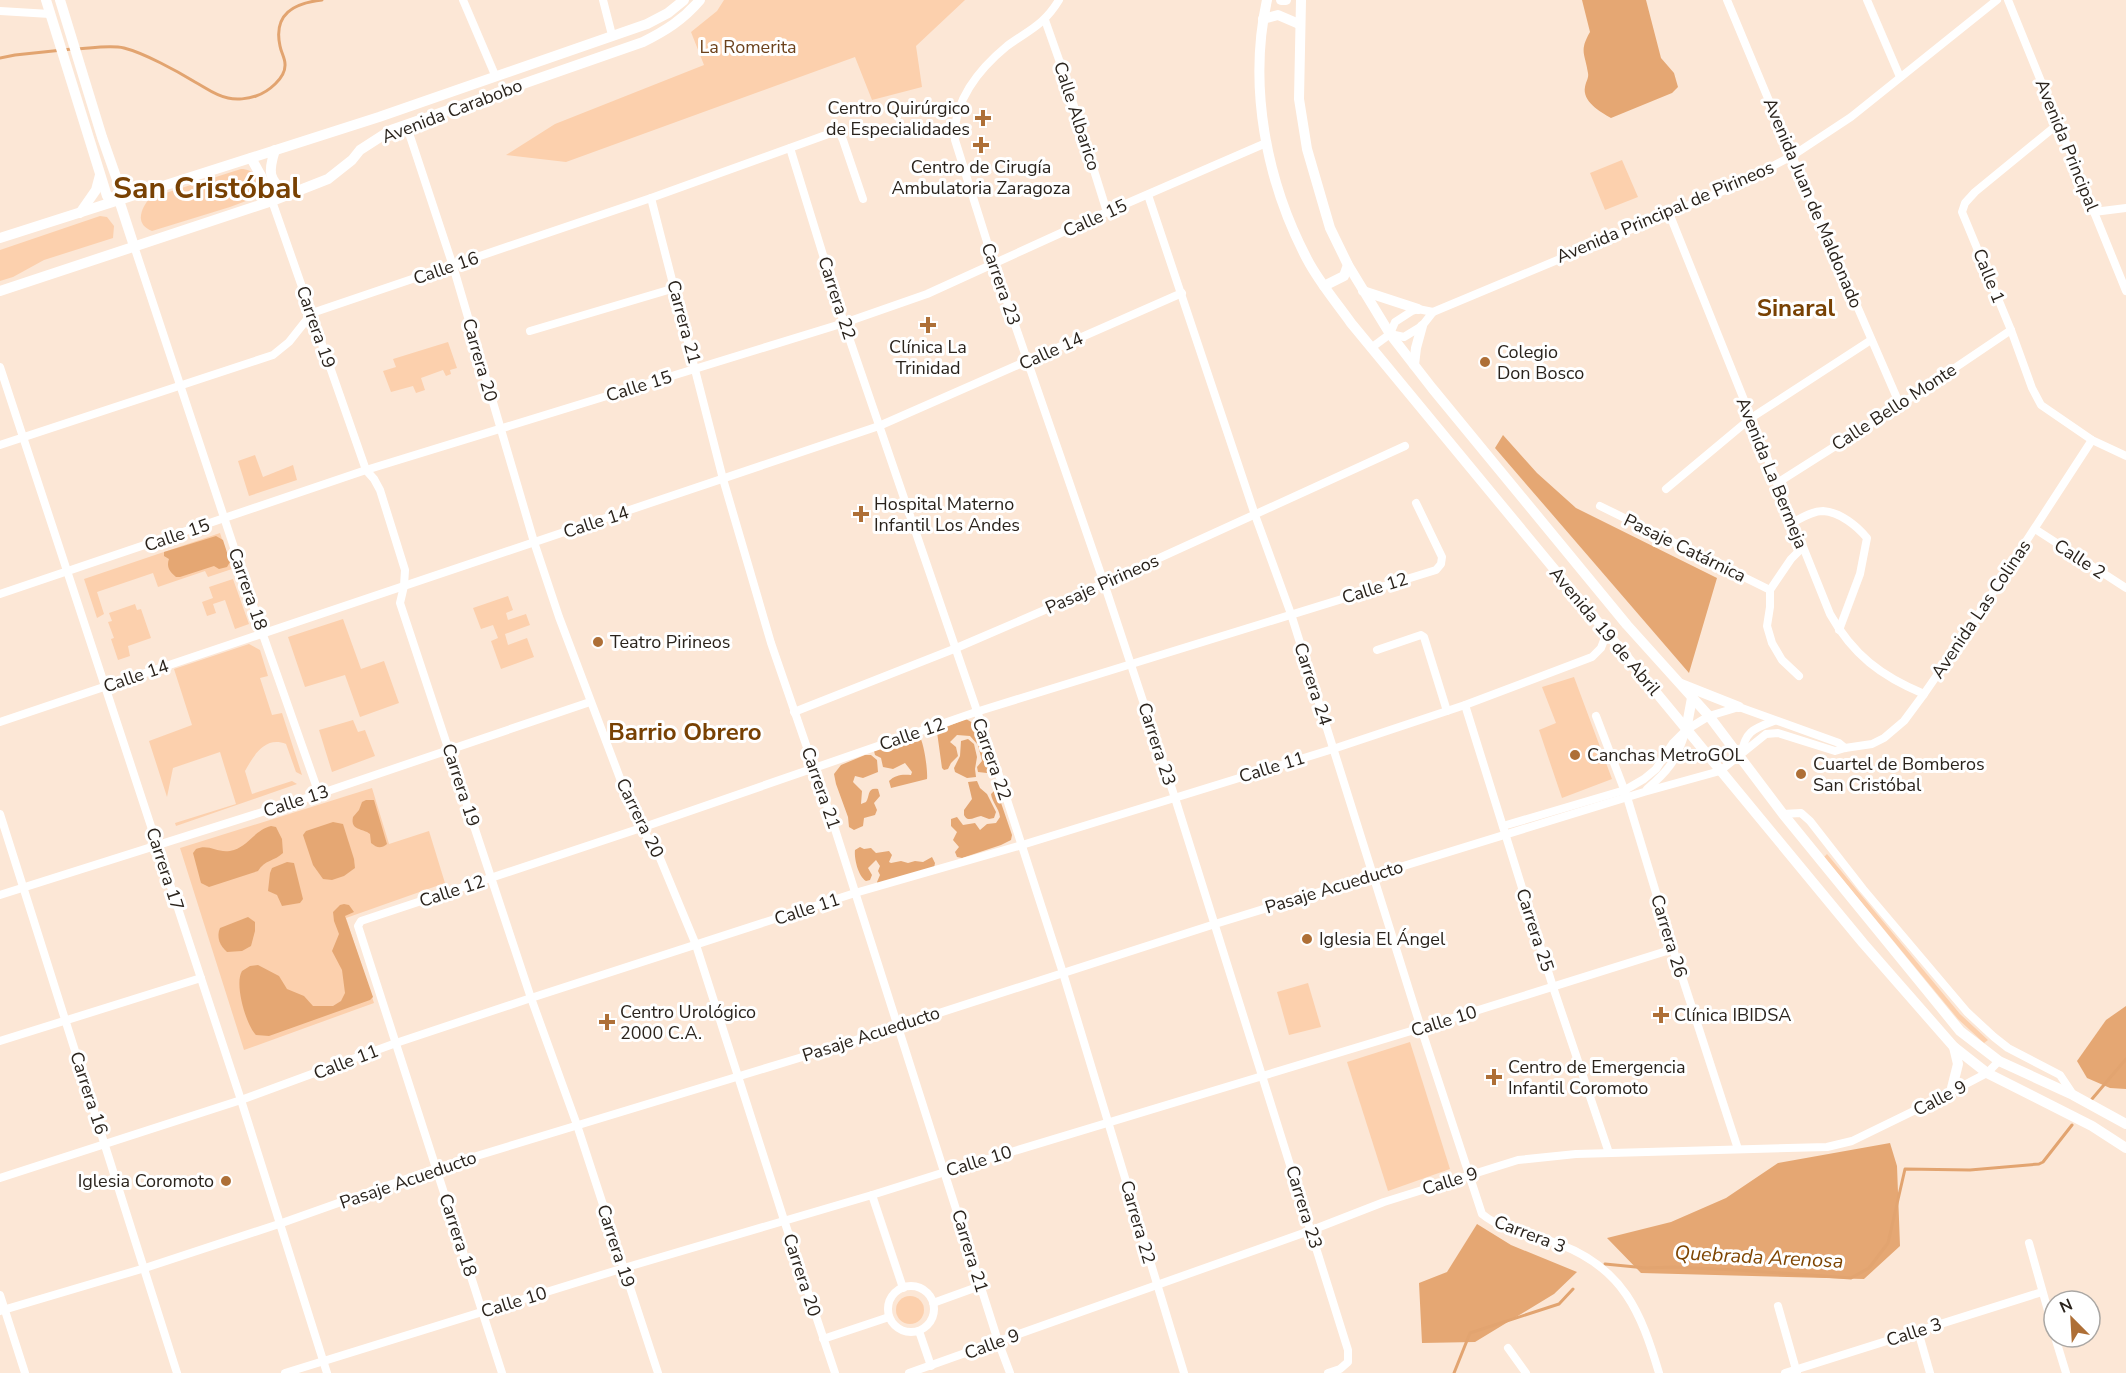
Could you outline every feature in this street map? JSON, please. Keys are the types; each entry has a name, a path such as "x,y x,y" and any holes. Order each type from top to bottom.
{"main road":[{"path":"46,0 100,175 108,196 119,200"},
{"path":"60,0 121,191 119,200 134,246"},
{"name":"Avenida Carabobo","path":"0,238 378,117 647,24 668,13 684,0"},
{"name":"Avenida Carabobo","path":"0,291 272,201 328,180 368,144 391,130 643,42 684,17 700,0"},
{"name":"Avenida 19 de Abril","path":"1268,0 1263,19 1260,93 1266,143 1288,218 1307,259 1324,286 1371,348 1606,635 1863,943 1954,1047 1988,1073 2092,1126 2126,1148"},
{"path":"1281,0 1286,0"},
{"name":"Avenida 19 de Abril","path":"1300,0 1299,99 1306,149 1330,228 1348,265 1390,334 1620,616 1709,716 1782,814 1942,1012 1960,1031 1999,1061 2073,1095 2126,1124"},
{"path":"1263,19 1278,15 1285,16 1299,24"},
{"path":"275,150 270,166 271,176 276,186 286,195"},
{"path":"251,158 272,201"},
{"path":"80,213 96,190 100,175"},
{"path":"1324,286 1344,276 1348,265"},
{"path":"1363,291 1419,309"},
{"path":"1414,365 1422,326"},
{"path":"1678,683 1739,707"},
{"path":"1686,730 1692,698"},
{"path":"1951,1092 1958,1064 1954,1047"}],"street":[{"path":"463,0 495,75"},
{"path":"603,0 612,35"},
{"path":"1045,20 1059,0"},
{"name":"Avenida Juan de Maldonado","path":"1727,0 1900,405"},
{"path":"1868,0 1900,77"},
{"name":"Avenida Principal de Pirineos","path":"1422,326 1433,312 1730,188 1792,156 1851,117 1997,0"},
{"name":"Avenida Principal","path":"2008,0 2126,291"},
{"path":"0,10 50,14"},
{"name":"Carrera 23","path":"1045,20 1006,47 970,84 959,107 954,126 955,140 994,264 1131,663 1312,1230 1348,1350 1348,1362 1341,1369 1328,1373"},
{"name":"Calle Albarico","path":"1045,20 1107,212"},
{"name":"Carrera 20","path":"406,124 453,266 534,543 590,702 632,810 657,851 696,945 835,1373"},
{"name":"Calle 1","path":"2058,124 1975,192 1965,203 1962,212 2011,330 2032,388 2041,405 2092,440"},
{"name":"Calle 16","path":"312,313 651,198 834,132 840,134 863,199"},
{"name":"Calle 15","path":"0,594 366,470 844,323 927,294 1266,143"},
{"name":"Carrera 22","path":"790,148 844,323 1064,973 1156,1286 1184,1373"},
{"name":"Carrera 24","path":"1148,195 1255,515 1291,614 1468,1175"},
{"name":"Carrera 21","path":"651,198 723,478 794,712 814,767 1010,1373"},
{"name":"Carrera 19","path":"272,201 366,470 380,490 405,570 400,603 531,998 577,1125 658,1373"},
{"path":"2094,212 2126,208"},
{"name":"Avenida La Bermeja","path":"1669,213 1830,614 1839,630 1859,655 1885,675 1924,694"},
{"name":"Carrera 18","path":"134,246 262,632 319,794"},
{"path":"530,331 675,288"},
{"name":"Calle 14","path":"0,722 879,426 1182,293"},
{"path":"1371,348 1390,334 1395,322 1419,309 1433,312"},
{"path":"0,445 273,355 289,342 312,313"},
{"path":"1390,334 1404,337 1422,326"},
{"name":"Calle Bello Monte","path":"1777,483 1900,405 2011,330"},
{"path":"1666,489 1751,418 1871,340"},
{"name":"Carrera 17","path":"0,367 241,1100 327,1373"},
{"path":"2092,440 2126,456"},
{"name":"Avenida Las Colinas","path":"1740,756 1766,734 1778,733 1835,751 1845,747 1861,747 1884,738 1904,721 2035,530 2092,440"},
{"name":"Pasaje Pirineos","path":"794,712 954,649 1405,447"},
{"name":"Calle 12","path":"358,926 360,921 371,917 641,828 976,712 1436,570 1441,564 1442,557 1416,503"},
{"name":"Pasaje Catárnica","path":"1600,506 1770,590"},
{"path":"1792,524 1809,514 1823,511 1843,518 1860,529 1867,538 1860,574 1839,630"},
{"name":"Calle 2","path":"2035,530 2126,588"},
{"path":"1799,676 1782,660 1772,643 1767,626 1770,590 1791,559 1802,548"},
{"path":"1377,650 1421,635 1424,637 1447,711"},
{"name":"Calle 11","path":"0,1178 241,1100 396,1043 531,998 855,893 1175,798 1465,705 1592,657 1602,648 1606,635"},
{"name":"Calle 13","path":"0,895 319,794 590,702"},
{"name":"Carrera 25","path":"1465,705 1553,987 1610,1153"},
{"path":"1503,826 1626,794 1656,769 1672,743 1686,730 1709,716 1739,707 1845,747"},
{"name":"Carrera 26","path":"1596,716 1626,794 1673,949 1738,1149"},
{"path":"1740,756 1744,739 1760,726 1774,721"},
{"path":"1644,792 1668,771 1679,751 1686,730"},
{"name":"Pasaje Acueducto","path":"2,1310 145,1268 437,1168 898,1026 1215,924 1505,835 1626,794 1644,792 1720,771 1740,756"},
{"path":"1782,814 1801,813 1810,822 1966,1012 2008,1048 2060,1075 2073,1095"},
{"name":"Carrera 16","path":"0,814 177,1373"},
{"name":"Carrera 18","path":"358,926 502,1373"},
{"name":"Calle 10","path":"285,1373 624,1268 872,1196 1673,949"},
{"path":"0,1041 201,978"},
{"name":"Calle 9","path":"909,1373 1312,1230 1384,1202 1468,1175 1527,1159 1576,1154 1827,1147 1852,1141 1951,1092 1988,1073 1999,1061"},
{"name":"Carrera 3","path":"1468,1175 1482,1214 1498,1226 1560,1245 1588,1259 1620,1284 1647,1332 1659,1373"},
{"path":"872,1196 903,1288"},
{"path":"2029,1243 2042,1292"},
{"path":"910,1286 924,1291 933,1303 933,1316 919,1331 901,1330 889,1317 890,1300 897,1291 903,1288 910,1286"},
{"path":"933,1303 980,1286"},
{"name":"Calle 3","path":"1785,1373 2042,1292"},
{"path":"0,1295 2,1310 24,1373"},
{"path":"1778,1306 1797,1371"},
{"path":"823,1339 889,1317"},
{"path":"919,1331 931,1366"},
{"path":"1918,1331 1930,1373"},
{"path":"1508,1348 1526,1373"},
{"path":"2059,1349 2066,1373"}],"green space":[{"name":"La Romerita","path":"724,0 965,0 916,46 922,87 872,100 855,57 566,162 506,155 555,124 704,65 691,32 717,11"},
{"path":"1622,160 1638,197 1605,210 1590,173"},
{"path":"241,169 250,171 257,177 260,186 259,196 152,231 143,225 142,212 150,198"},
{"path":"100,216 107,217 114,226 113,238 44,260 13,277 0,281 0,250"},
{"path":"448,342 457,368 450,370 451,374 446,376 443,370 421,378 425,390 416,393 413,386 391,392 383,371 396,367 393,359"},
{"path":"255,455 263,477 293,465 297,480 249,496 238,461"},
{"path":"220,533 232,569 208,577 205,571 158,587 153,573 97,592 104,614 97,618 84,579"},
{"path":"233,579 249,624 235,629 225,600 213,604 216,613 207,616 202,602 213,598 209,587"},
{"path":"508,596 513,610 506,613 508,620 526,614 530,625 505,634 508,645 527,638 534,657 501,669 491,641 498,638 493,625 481,629 473,608"},
{"path":"135,604 137,610 141,609 151,638 128,646 130,656 118,660 111,639 114,638 108,622 112,621 109,613"},
{"path":"343,619 361,669 384,661 399,703 360,717 345,675 305,687 288,637"},
{"path":"249,644 260,650 268,676 260,678 272,715 282,713 302,775 296,772 286,744 279,742 266,745 256,753 245,771 252,794 292,781 297,784 176,826 175,823 236,804 220,752 173,768 167,797 149,741 192,725 174,669"},
{"name":"Canchas MetroGOL","path":"1574,677 1612,779 1562,798 1539,730 1556,723 1542,687"},
{"path":"353,720 358,732 365,730 375,756 332,772 319,730"},
{"path":"372,788 389,844 429,831 445,883 346,918 374,1003 244,1050 180,848"},
{"path":"1827,854 1960,1014 1988,1040 1984,1043 1958,1019 1824,857"},
{"path":"1308,983 1321,1027 1289,1035 1277,992"},
{"path":"1410,1042 1450,1169 1388,1191 1347,1062"},
{"path":"910,1296 920,1300 924,1310 920,1320 910,1324 900,1320 896,1310 900,1300"}],"shaded area":[{"path":"1582,0 1646,0 1661,58 1674,73 1678,87 1672,93 1611,118 1593,106 1585,92 1588,75 1584,48 1590,32"},
{"path":"1503,435 1537,473 1576,508 1717,578 1689,673 1495,448"},
{"path":"216,536 223,540 230,562 227,567 219,569 214,566 180,577 172,573 168,567 169,559 164,556 164,552"},
{"path":"966,719 973,723 990,769 987,773 978,772 977,767 982,761 978,745 970,736 957,735 950,742 956,747 958,756 948,769 942,768 937,732"},
{"path":"919,736 924,750 927,779 891,788 889,781 891,779 899,775 911,775 912,772 905,763 893,769 883,767 881,758 875,755 874,751"},
{"path":"968,739 974,744 977,757 976,777 967,778 955,772 954,768 960,756 961,741"},
{"path":"865,755 871,755 877,760 878,772 863,778 855,776 853,782 862,791 861,804 866,802 872,789 878,789 880,796 874,803 877,810 875,815 864,818 863,826 854,830 849,827 834,774 841,765"},
{"path":"977,781 996,812 994,818 981,816 969,819 964,815 964,810 972,799 968,782"},
{"path":"994,791 998,794 1012,835 1011,840 962,858 957,857 955,852 959,847 953,840 957,832 951,826 951,819 957,817 963,825 975,823 980,830 987,824 996,823 1000,817 991,794"},
{"path":"374,800 387,844 383,847 373,845 370,834 353,825 353,817 362,802"},
{"path":"333,822 343,824 355,868 344,876 332,880 323,879 313,865 303,835 306,831"},
{"path":"271,826 276,827 282,839 283,853 280,856 263,865 258,871 209,887 201,883 193,853 196,849 206,847 223,851 234,850"},
{"path":"860,847 871,848 876,853 889,851 892,855 889,862 891,863 923,862 932,857 935,863 934,868 878,884 880,866 876,860 868,868 872,875 870,880 866,881 856,862 855,850"},
{"path":"287,862 294,863 303,899 300,903 282,906 277,895 268,891 270,873 272,868"},
{"path":"344,904 349,905 354,912 345,916 373,997 269,1036 256,1035 248,1023 239,985 242,971 250,966 258,965 279,976 287,989 304,996 313,1006 333,1006 341,1001 345,993 342,970 332,951 339,934 333,912"},
{"path":"248,917 255,922 251,946 242,951 227,952 219,941 220,928"},
{"path":"2126,1006 2126,1089 2110,1088 2087,1078 2077,1061 2106,1020"},
{"path":"1890,1143 1897,1166 1900,1246 1864,1279 1641,1273 1607,1238 1671,1222 1726,1198 1778,1163"},
{"path":"1477,1224 1511,1245 1577,1272 1554,1294 1475,1342 1422,1343 1419,1283 1447,1272"}],"waterway":[{"path":"78,49 124,48 160,63 219,95 235,99 249,98 271,88 283,74 285,62 279,35 283,18 295,7 322,0"},
{"path":"0,58 72,49"},
{"name":"Quebrada Arenosa","path":"2092,1099 2126,1059"},
{"name":"Quebrada Arenosa","path":"1605,1264 1851,1278 1869,1268 1888,1243 1905,1169 1970,1170 2039,1164 2072,1125"},
{"name":"Quebrada Arenosa","path":"1454,1373 1470,1333 1559,1304 1573,1289"}],"place":[{"name":"Centro Quirúrgico de Especialidades","path":"983,118"},
{"name":"Centro de Cirugía Ambulatoria Zaragoza","path":"981,145"},
{"name":"Clínica La Trinidad","path":"928,325"},
{"name":"Colegio Don Bosco","path":"1485,362"},
{"name":"Hospital Materno Infantil Los Andes","path":"861,514"},
{"name":"Teatro Pirineos","path":"598,642"},
{"name":"Canchas MetroGOL","path":"1575,755"},
{"name":"Cuartel de Bomberos San Cristóbal","path":"1801,774"},
{"name":"Iglesia El Ángel","path":"1307,939"},
{"name":"Clínica IBIDSA","path":"1661,1015"},
{"name":"Centro Urológico 2000 C.A.","path":"607,1022"},
{"name":"Centro de Emergencia Infantil Coromoto","path":"1494,1077"},
{"name":"Iglesia Coromoto","path":"226,1181"}],"district":[{"name":"San Cristóbal","path":"207,188"},
{"name":"Sinaral","path":"1796,308"},
{"name":"Barrio Obrero","path":"685,732"}]}
